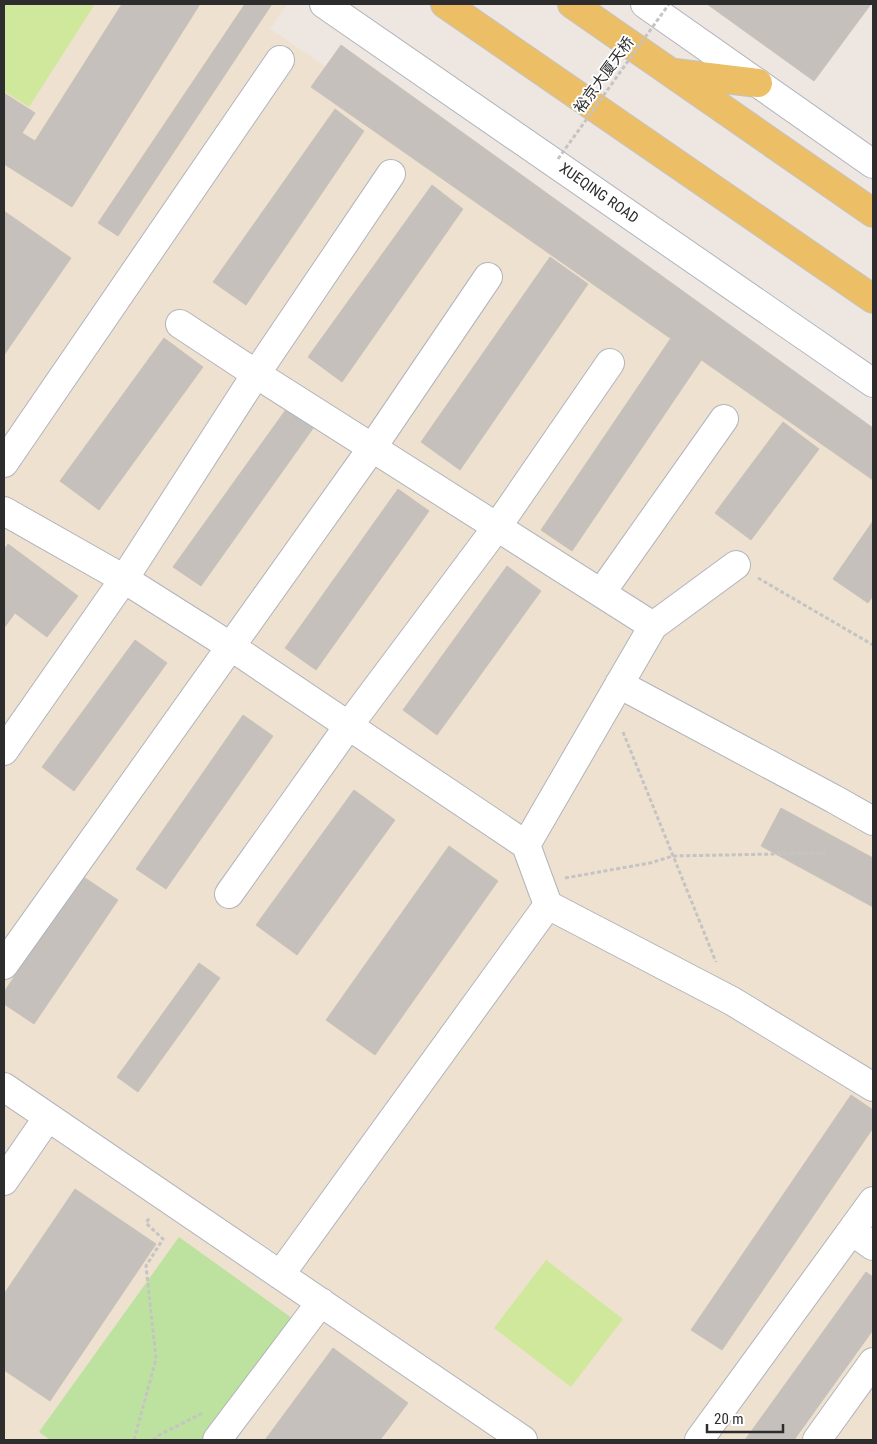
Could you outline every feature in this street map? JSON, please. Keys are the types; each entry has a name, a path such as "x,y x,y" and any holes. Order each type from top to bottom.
{"main road":[{"path":"445,4 873,299"},
{"path":"572,4 873,214"},
{"path":"671,72 758,83"}],"street":[{"name":"XUEQING ROAD","path":"324,4 873,383"},
{"path":"645,4 873,164"},
{"path":"4,463 280,60"},
{"path":"4,751 124,579 256,374 391,174"},
{"path":"4,964 372,448 488,277"},
{"path":"180,324 653,626"},
{"path":"229,894 348,725 497,527 610,363"},
{"path":"601,593 724,419"},
{"path":"4,511 124,579 230,646 526,845 544,894 732,1002 873,1087"},
{"path":"526,845 653,626 736,565"},
{"path":"615,691 834,799 873,822"},
{"path":"280,1275 544,894"},
{"path":"4,1087 523,1440"},
{"path":"4,1181 48,1117"},
{"path":"699,1440 863,1239 873,1201"},
{"path":"218,1440 320,1302"},
{"path":"817,1440 873,1362"}],"path":[{"name":"裕京大厦天桥","path":"558,159 669,4"},
{"path":"736,565 873,644"},
{"path":"615,691 613,707 717,965"},
{"path":"544,894 673,856 826,853"},
{"path":"134,1440 156,1359 146,1266 163,1239 146,1223 163,1195"}],"shaded area":[{"path":"4,4 287,4 270,29 873,437 873,1440 4,1440"}],"green space":[{"path":"4,4 95,4 29,107 4,91"},
{"path":"179,1237 296,1321 209,1440 50,1440 39,1432"},
{"path":"546,1260 623,1319 571,1387 494,1328"}],"building":[{"path":"122,4 200,4 72,207 4,164 4,93 35,113 22,133 35,141"},
{"path":"245,4 272,4 118,236 98,223"},
{"path":"707,4 871,4 814,81"},
{"path":"341,45 873,428 873,480 311,87"},
{"path":"335,109 364,131 246,305 213,282"},
{"path":"432,185 463,209 342,382 308,357"},
{"path":"4,211 71,258 4,355"},
{"path":"550,257 588,284 460,470 421,442"},
{"path":"164,338 203,367 99,510 60,481"},
{"path":"671,338 702,359 572,551 541,530"},
{"path":"287,408 314,427 201,586 173,567"},
{"path":"783,422 819,449 751,540 715,513"},
{"path":"398,489 429,511 316,670 285,648"},
{"path":"873,521 873,596 868,603 833,579"},
{"path":"8,544 78,596 47,637 15,613 4,628 4,550"},
{"path":"507,566 541,591 437,735 403,710"},
{"path":"135,640 167,663 74,791 42,767"},
{"path":"243,715 273,736 166,889 136,869"},
{"path":"354,790 395,820 297,955 256,925"},
{"path":"781,808 873,858 873,907 761,846"},
{"path":"449,846 498,881 375,1055 326,1020"},
{"path":"82,876 118,900 34,1024 4,1004 4,992"},
{"path":"199,963 220,978 138,1092 117,1077"},
{"path":"851,1095 873,1110 873,1128 722,1350 691,1330"},
{"path":"75,1189 156,1244 50,1401 4,1370 4,1294"},
{"path":"866,1272 873,1277 873,1330 794,1440 745,1440"},
{"path":"333,1348 408,1403 380,1440 265,1440"}]}
